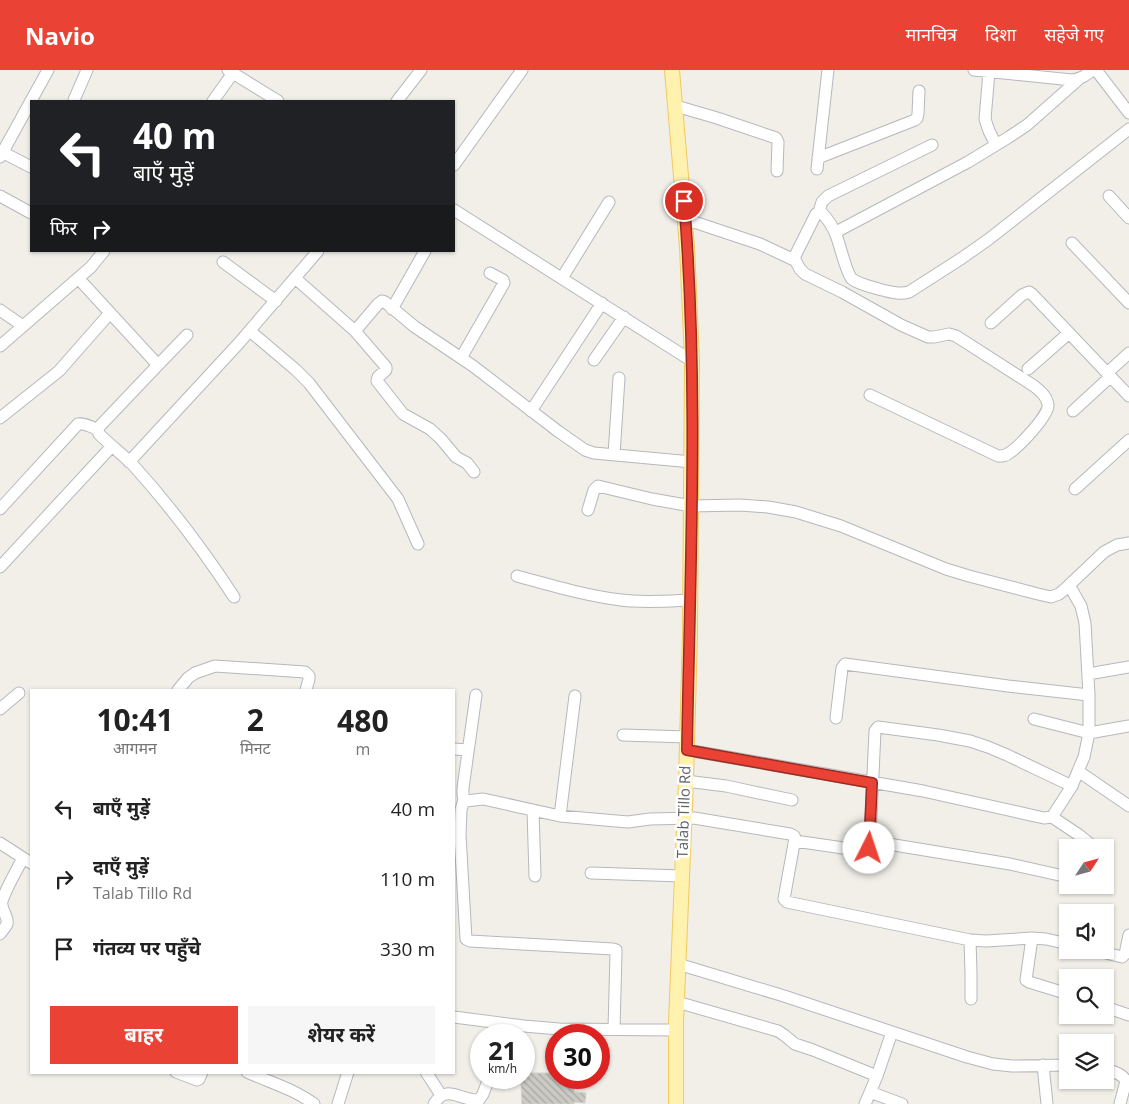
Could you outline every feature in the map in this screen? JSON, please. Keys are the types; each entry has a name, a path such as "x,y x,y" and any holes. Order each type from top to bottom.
{"main road":[{"name":"Talab Tillo Rd","path":"672,70 685,219 692,361 689,671 676,1030 676,1104"}],"street":[{"path":"31,100 48,70"},
{"path":"74,100 87,70"},
{"path":"398,100 421,70"},
{"path":"455,164 522,70"},
{"path":"828,70 817,163 915,120 918,114 919,91"},
{"path":"974,70 1078,80"},
{"path":"836,232 996,145 1027,125 1078,80 1095,70 1129,113"},
{"path":"214,100 231,72 276,100"},
{"path":"989,72 985,119 996,145"},
{"path":"30,102 1,154 30,167"},
{"path":"676,106 776,138 778,142 777,171"},
{"path":"819,212 822,213 836,232 847,270 853,279 900,294 909,292 989,239 1129,129"},
{"path":"794,258 816,214 819,212 822,202 832,194 932,145"},
{"path":"0,196 30,212"},
{"path":"1109,196 1129,218"},
{"path":"562,278 609,202"},
{"path":"455,211 692,361"},
{"path":"685,219 760,244 789,258 794,258"},
{"path":"1072,243 1129,303"},
{"path":"0,346 91,267 103,252"},
{"path":"129,462 250,331 317,252"},
{"path":"392,309 424,252"},
{"path":"794,258 805,274 901,325 928,337 949,334 956,336 1042,392 1048,406 1040,422 1015,449 1004,456 998,456 870,395"},
{"path":"223,262 276,301"},
{"path":"461,358 504,284 502,280 490,273"},
{"path":"78,278 158,364"},
{"path":"296,278 356,331 386,367 386,370 378,377 377,381 396,405 406,415 430,429 456,457 467,463 474,472"},
{"path":"991,323 1022,295 1028,292 1129,396"},
{"path":"356,331 380,302 385,302 415,327 461,358 585,450 594,453 692,462"},
{"path":"531,410 602,303"},
{"path":"0,310 23,326"},
{"path":"0,418 59,370 110,313"},
{"path":"594,360 624,317"},
{"path":"250,331 309,383 398,499 418,544"},
{"path":"1028,368 1069,333"},
{"path":"98,430 109,415 187,334"},
{"path":"1073,410 1129,353"},
{"path":"614,455 619,378"},
{"path":"0,509 81,423 98,430 99,434 129,462 162,499 234,597"},
{"path":"1075,489 1129,440"},
{"path":"0,567 112,446"},
{"path":"588,510 594,490 598,486 692,506 740,505 796,512 841,526 946,569 1038,594 1055,596 1104,552 1117,544 1129,543"},
{"path":"517,576 621,600 690,600"},
{"path":"1052,817 1072,786 1084,757 1089,734 1085,622 1077,597 1069,585"},
{"path":"836,718 842,668 846,664 1089,695"},
{"path":"179,689 188,678 215,666 305,672 309,676 306,689"},
{"path":"1088,674 1129,667"},
{"path":"0,708 19,693"},
{"path":"476,695 463,788 464,799 461,810 460,835 466,939 470,941 613,949 616,953 614,1029"},
{"path":"560,816 574,696"},
{"path":"1034,719 1089,734 1129,726"},
{"path":"795,841 864,852 868,850 875,731 878,727 938,735 979,744 1072,786"},
{"path":"623,735 687,743 872,783 923,791 1044,818 1052,817 1084,839"},
{"path":"455,749 468,750"},
{"path":"1078,771 1129,806"},
{"path":"686,781 726,786 792,800"},
{"path":"464,799 468,801 483,799 560,816 628,822 650,819 694,818 790,834 794,836 795,841 784,899 787,902 970,940 1032,938 1059,942"},
{"path":"534,810 535,876"},
{"path":"870,841 1001,862 1059,875"},
{"path":"0,843 27,861 10,882 3,899 2,905 7,920 6,926 0,934"},
{"path":"591,873 682,876"},
{"path":"1114,955 1122,957 1129,935"},
{"path":"1032,938 1026,980 1059,991"},
{"path":"970,940 971,999"},
{"path":"678,964 784,996 993,1064 1012,1066 1059,1064"},
{"path":"677,1002 778,1031 795,1044 877,1076"},
{"path":"1114,1010 1129,1014"},
{"path":"455,1017 483,1024"},
{"path":"535,1029 676,1030"},
{"path":"865,1104 892,1032"},
{"path":"1043,1065 1047,1104"},
{"path":"1114,1072 1120,1074 1126,1081 1120,1104"},
{"path":"181,1074 197,1080 201,1074"},
{"path":"251,1074 306,1098 314,1104"},
{"path":"338,1104 347,1074"},
{"path":"427,1074 438,1100 450,1093 478,1100 485,1089"},
{"path":"870,1092 902,1104"}],"building":[{"path":"535,1073 545,1073 545,1089 574,1089 574,1092 586,1093 585,1103 522,1104 521,1089 535,1089"}],"route":[{"path":"684,201 692,361 692,506 687,750 872,783 869,848"}]}
